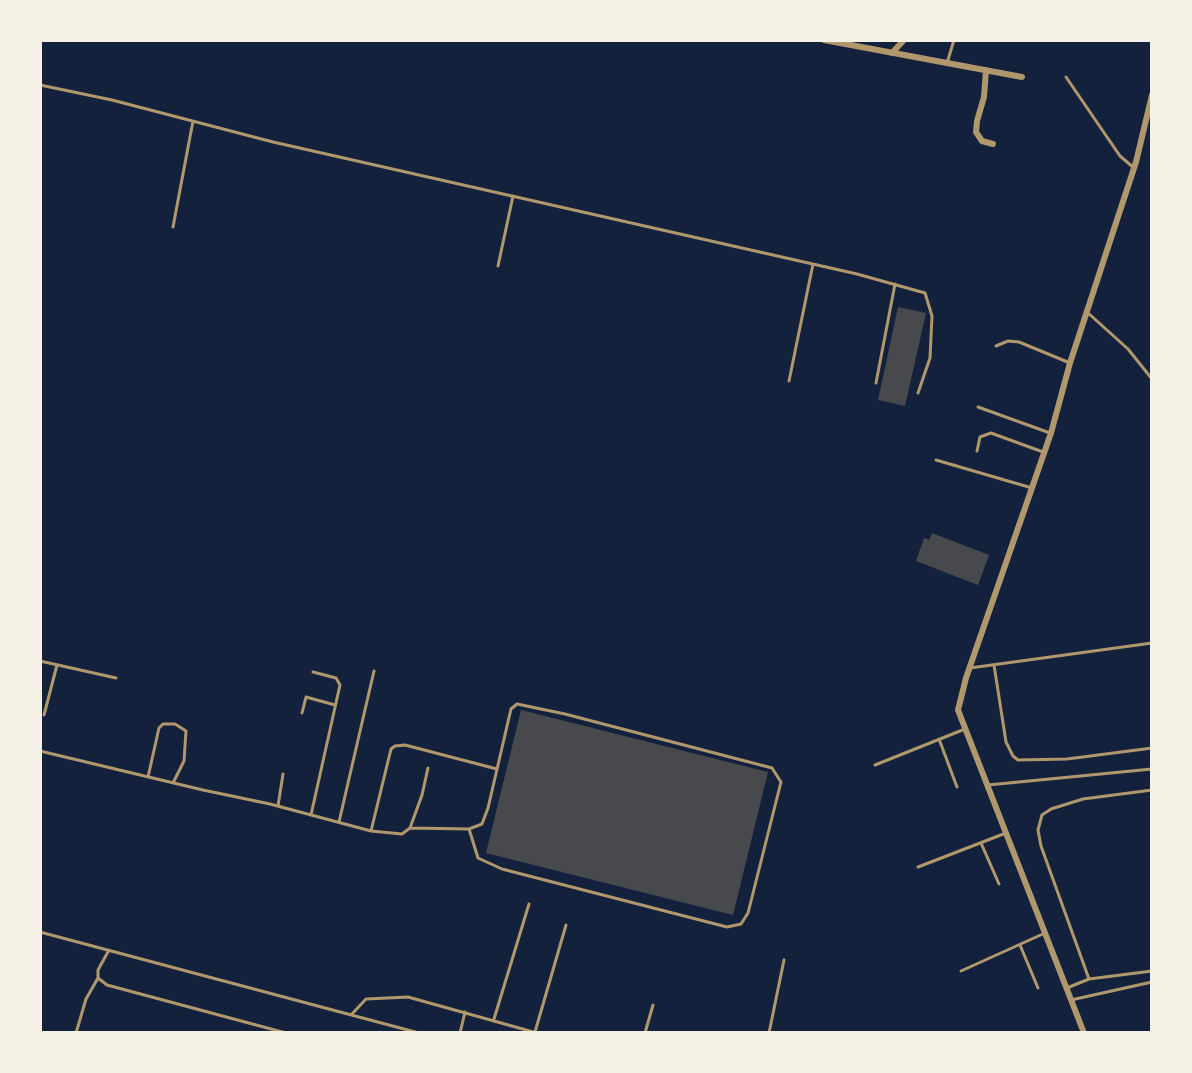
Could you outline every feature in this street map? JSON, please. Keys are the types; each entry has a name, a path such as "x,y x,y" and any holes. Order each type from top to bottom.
{"street":[{"path":"824,40 1022,77"},
{"path":"892,53 904,40"},
{"path":"986,70 976,132 982,141 993,144"},
{"path":"1084,1033 958,710 1051,433 1070,363 1135,165 1152,95"}],"lane":[{"path":"947,63 954,40"},
{"path":"1066,77 1120,156 1135,165"},
{"path":"40,85 112,100 273,142 813,264 925,293 932,316 930,358 918,393"},
{"path":"173,227 193,121"},
{"path":"498,266 513,196"},
{"path":"789,381 813,264"},
{"path":"876,383 895,284"},
{"path":"1087,312 1128,349 1152,379"},
{"path":"996,346 1008,341 1019,342 1070,363"},
{"path":"978,407 1051,433"},
{"path":"977,451 980,437 991,433 1044,453"},
{"path":"936,460 1032,488"},
{"path":"970,668 1152,643"},
{"path":"40,661 116,678"},
{"path":"44,715 57,665"},
{"path":"994,665 1006,742 1018,760 1067,759 1152,748"},
{"path":"339,822 374,671"},
{"path":"311,815 340,685 336,678 313,672"},
{"path":"302,713 306,697 335,705"},
{"path":"410,828 469,829 482,824 511,709 517,704 772,768 781,782 748,913 741,924 727,927 502,869 478,858 469,829"},
{"path":"148,777 159,728 163,724 175,724 186,731 184,761 173,783"},
{"path":"875,765 965,729"},
{"path":"939,739 957,787"},
{"path":"371,831 391,749 395,746 405,745 497,769"},
{"path":"40,751 278,806 371,831 402,834 410,828 428,768"},
{"path":"988,785 1152,769"},
{"path":"278,806 283,774"},
{"path":"1089,979 1041,846 1038,830 1042,815 1083,799 1152,790"},
{"path":"918,867 1006,833"},
{"path":"981,843 999,884"},
{"path":"494,1021 529,904"},
{"path":"351,1015 366,999 408,997 536,1033 566,925"},
{"path":"40,932 419,1033"},
{"path":"961,971 1045,933"},
{"path":"1020,945 1038,988"},
{"path":"76,1033 86,999 109,950"},
{"path":"769,1033 784,960"},
{"path":"1067,988 1089,979 1152,971"},
{"path":"98,978 107,985 286,1033"},
{"path":"1071,1000 1152,982"},
{"path":"645,1033 653,1005"},
{"path":"460,1033 465,1012"}],"building":[{"path":"898,307 926,313 905,406 878,400"},
{"path":"932,533 989,555 978,585 916,561 924,538 929,540"},
{"path":"521,710 768,772 733,915 486,853"}]}
